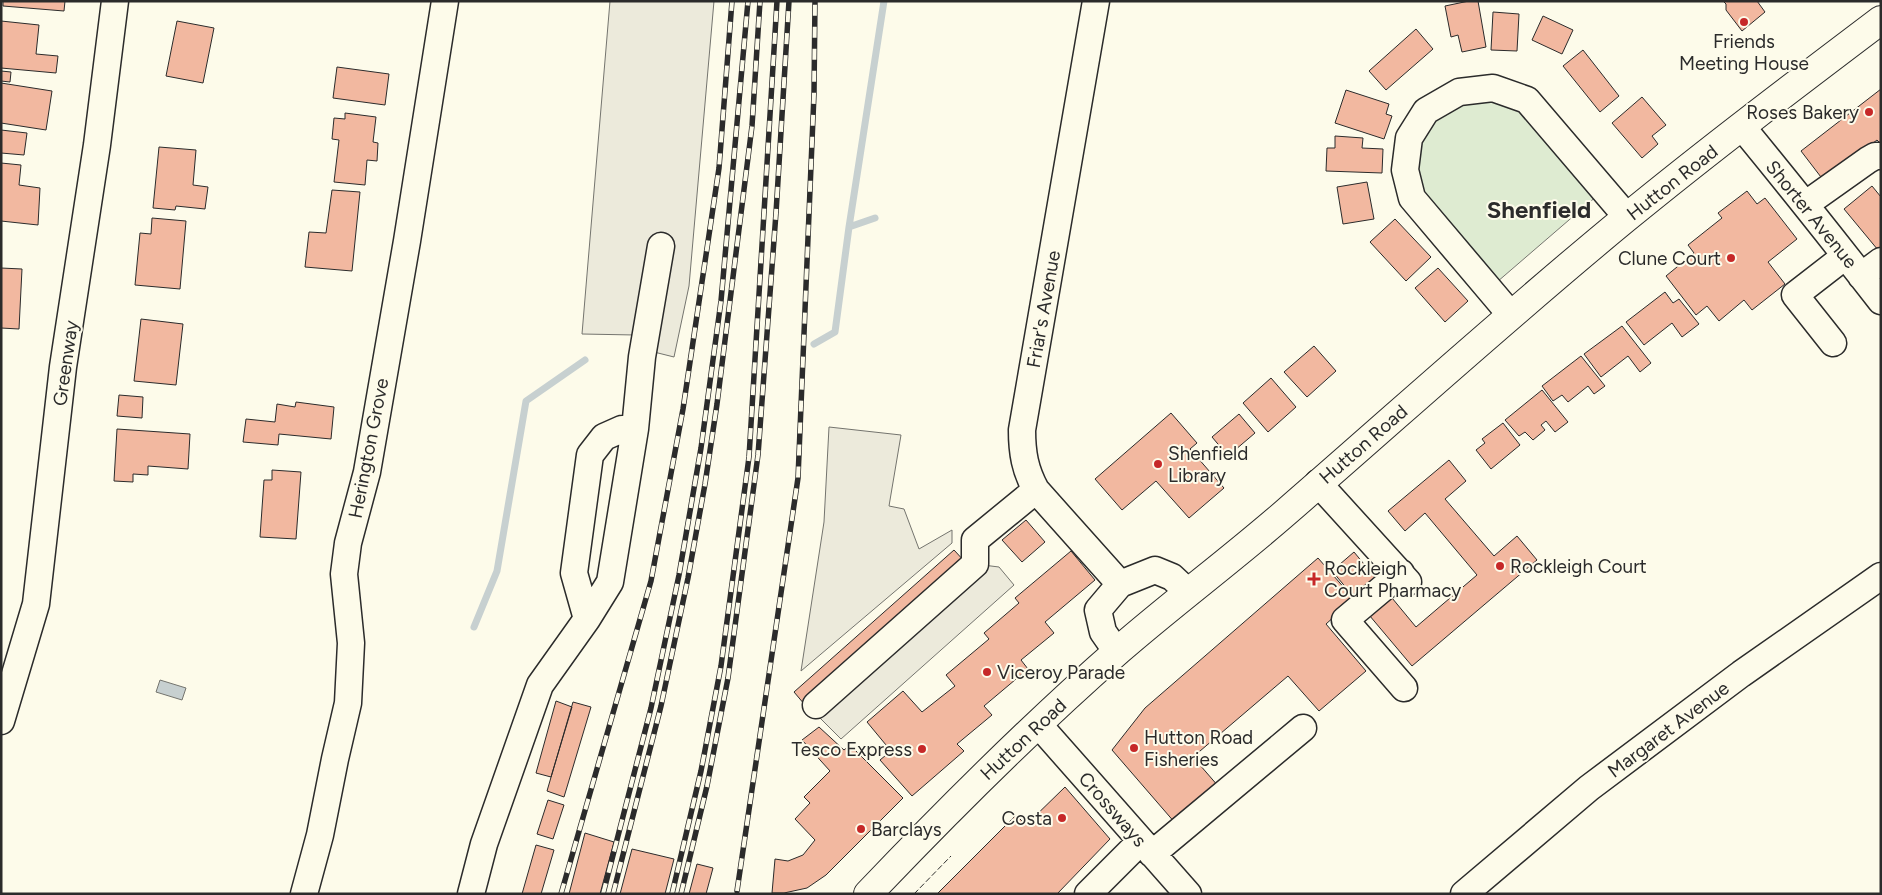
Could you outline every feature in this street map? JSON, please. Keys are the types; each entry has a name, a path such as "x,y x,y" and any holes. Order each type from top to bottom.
{"main road":[{"name":"Hutton Road","path":"868,894 934,824 1038,724 1117,652 1274,522 1511,315 1627,217 1881,20"}],"street":[{"name":"Greenway","path":"1,721 36,604 63,367 97,145 116,1"},
{"name":"Herington Grove","path":"304,894 320,835 348,704 351,643 344,574 348,543 367,472 407,241 445,1"},
{"name":"Friar's Avenue","path":"1096,1 1022,430 1022,452 1027,474 1036,490 1120,584"},
{"path":"1511,315 1412,198 1405,170 1409,138 1426,111 1459,92 1492,88 1527,100 1627,217"},
{"name":"Shorter Avenue","path":"1742,127 1806,204 1844,257 1871,269 1881,301"},
{"path":"1806,204 1868,160 1875,156 1881,156"},
{"path":"471,894 484,844 540,684 588,619 610,582 634,428 642,357 661,246"},
{"path":"1833,343 1795,295 1844,257"},
{"path":"588,619 574,573 590,454 604,437 622,429 634,428"},
{"path":"1318,483 1405,578 1345,620 1404,688"},
{"path":"816,704 974,564 975,540 1036,490"},
{"path":"1117,652 1103,632 1098,610 1120,584 1156,570 1172,576 1188,592"},
{"name":"Margaret Avenue","path":"1464,894 1589,788 1741,674 1881,576"},
{"name":"Crossways","path":"1038,724 1188,894"},
{"path":"1088,894 1303,728"}],"green space":[{"path":"1460,97 1521,104 1598,195 1497,282 1420,191 1415,147 1424,127"}],"shaded area":[{"path":"610,1 714,1 689,286 674,357 638,348 635,335 582,334"},
{"path":"829,427 901,435 889,506 904,509 919,549 952,530 952,543 801,671 824,522"},
{"path":"967,563 999,567 1014,585 841,739 805,703"},
{"path":"160,680 186,688 182,700 156,692"}],"building":[{"path":"3,1 65,1 64,11 3,6"},
{"path":"1478,1 1486,47 1462,52 1458,35 1451,37 1445,6"},
{"name":"Friends Meeting House","path":"1723,1 1757,1 1765,12 1742,31 1726,10 1726,4"},
{"path":"1493,12 1519,14 1517,51 1491,50"},
{"path":"1543,16 1573,30 1562,54 1532,40"},
{"path":"1,21 39,25 36,54 58,56 56,73 1,68"},
{"path":"177,21 214,28 203,83 166,76"},
{"path":"1416,29 1433,49 1386,90 1369,71"},
{"path":"1583,50 1619,96 1600,112 1563,66"},
{"path":"337,67 389,74 385,105 333,98"},
{"path":"1,71 11,72 10,82 1,81"},
{"path":"1,83 52,91 46,130 1,123"},
{"path":"1881,89 1881,144 1877,140 1824,181 1801,151"},
{"path":"1346,90 1389,104 1386,114 1392,116 1384,139 1335,123"},
{"path":"1642,97 1666,125 1652,136 1658,144 1642,158 1612,123"},
{"path":"345,113 376,117 373,142 378,143 377,161 367,160 365,185 334,182 339,140 332,139 334,118 345,119"},
{"path":"1,130 27,133 24,155 1,153"},
{"path":"1335,136 1363,138 1362,148 1383,149 1382,173 1326,171 1327,148 1335,148"},
{"path":"159,147 196,150 193,185 208,187 205,209 176,206 175,210 153,208"},
{"path":"1,163 21,165 19,185 40,188 38,225 1,221"},
{"path":"1367,182 1374,219 1343,224 1337,187"},
{"path":"1872,186 1881,197 1881,248 1878,250 1844,209"},
{"path":"332,190 360,192 352,271 305,267 309,232 326,233"},
{"name":"Clune Court","path":"1747,191 1757,204 1765,198 1797,239 1768,262 1785,284 1752,310 1744,300 1719,321 1707,306 1696,315 1666,276 1694,253 1688,245 1722,218 1718,213"},
{"path":"152,218 186,221 180,289 135,285 140,233 151,234"},
{"path":"1395,219 1431,257 1406,281 1370,242"},
{"path":"1,268 22,269 19,329 1,328"},
{"path":"1438,268 1468,301 1445,322 1415,288"},
{"path":"1665,292 1673,303 1679,299 1699,324 1682,337 1672,323 1644,345 1626,322"},
{"path":"141,319 183,324 176,385 134,381"},
{"path":"1622,326 1651,363 1640,372 1628,356 1601,377 1584,354"},
{"path":"1314,346 1336,371 1307,397 1284,372"},
{"path":"1581,356 1605,386 1594,394 1588,386 1568,402 1562,395 1553,401 1542,386"},
{"path":"1271,378 1296,407 1268,432 1243,403"},
{"path":"1542,390 1568,422 1555,432 1546,421 1541,425 1545,430 1533,440 1525,432 1519,436 1505,420"},
{"path":"119,395 143,397 142,418 117,416"},
{"path":"296,402 334,407 331,439 279,434 278,445 243,442 246,419 275,422 277,404 295,407"},
{"name":"Shenfield Library","path":"1171,413 1197,443 1190,449 1224,488 1189,518 1156,481 1122,510 1095,479"},
{"path":"1239,414 1255,433 1228,456 1212,437"},
{"path":"1503,423 1520,445 1491,469 1476,450 1485,443 1482,439"},
{"path":"117,429 190,434 188,469 148,466 148,475 133,474 133,482 114,481"},
{"name":"Rockleigh Court","path":"1449,460 1466,481 1445,499 1494,556 1517,536 1537,560 1412,666 1332,571 1354,552 1416,627 1477,575 1425,513 1405,531 1388,511"},
{"path":"272,470 301,472 296,539 260,537 264,480 272,480"},
{"path":"1026,520 1045,542 1022,562 1002,540"},
{"path":"954,550 966,563 805,705 794,692"},
{"name":"Viceroy Parade","path":"1071,551 1095,580 1045,622 1054,633 1021,660 1028,669 984,706 992,715 957,744 964,751 912,796 880,760 891,751 867,722 903,691 922,712 955,686 946,675 989,639 984,633 1019,603 1015,598"},
{"path":"1318,558 1354,599 1326,624 1366,671 1319,711 1288,676 1193,757 1219,787 1176,824 1112,750 1145,708"},
{"path":"556,701 572,707 551,777 536,773"},
{"path":"573,702 591,707 564,797 547,791"},
{"path":"819,727 844,750 850,745 903,798 826,875 807,888 784,893 772,893 775,859 788,861 803,855 815,840 795,819 810,803 804,797 830,771 802,740"},
{"path":"1065,787 1110,839 1057,894 937,894 1016,815 1026,825"},
{"path":"548,800 564,805 553,839 537,834"},
{"path":"585,833 614,842 600,894 569,894"},
{"path":"536,845 554,850 541,894 522,894"},
{"path":"632,849 674,859 665,894 620,894"},
{"path":"697,864 713,868 706,894 689,894"}],"waterway":[{"path":"849,227 884,1"},
{"path":"814,344 835,332 849,227 875,218"},
{"path":"474,627 497,571 526,401 585,360"}],"railway":[{"path":"561,894 651,581 683,409 719,168 732,1"},
{"path":"603,894 651,708 679,575 701,448 721,301 748,1"},
{"path":"613,894 661,706 688,578 705,484 752,126 760,1"},
{"path":"672,894 701,771 721,666 749,457 777,1"},
{"path":"681,894 707,786 728,678 758,455 789,1"},
{"path":"737,891 798,478 814,94 815,1"}],"fence":[{"path":"914,894 951,856"}],"place":[{"name":"Friends Meeting House","path":"1744,22"},
{"name":"Roses Bakery","path":"1869,112"},
{"name":"Clune Court","path":"1731,258"},
{"name":"Shenfield Library","path":"1158,464"},
{"name":"Rockleigh Court","path":"1500,566"},
{"name":"Rockleigh Court Pharmacy","path":"1314,579"},
{"name":"Viceroy Parade","path":"987,672"},
{"name":"Hutton Road Fisheries","path":"1134,748"},
{"name":"Tesco Express","path":"922,749"},
{"name":"Costa","path":"1062,818"},
{"name":"Barclays","path":"861,829"}],"district":[{"name":"Shenfield","path":"1539,210"}]}
